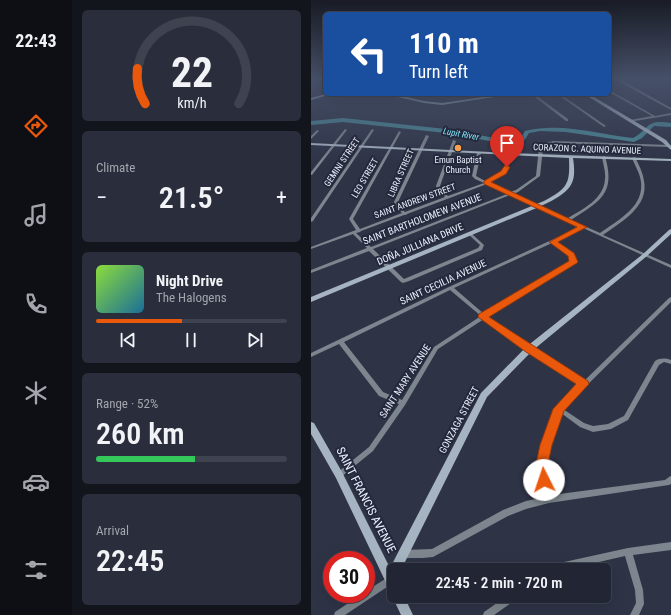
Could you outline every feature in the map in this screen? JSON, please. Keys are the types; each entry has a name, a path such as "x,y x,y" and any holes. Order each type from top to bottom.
{"street":[{"path":"550,107 567,120"},
{"path":"577,107 605,126"},
{"path":"607,107 655,136 670,148"},
{"path":"637,107 655,117"},
{"path":"630,121 671,114"},
{"path":"311,174 346,130"},
{"name":"GEMINI STREET","path":"311,221 373,130"},
{"path":"311,138 319,131"},
{"name":"LEO STREET","path":"359,231 351,219 400,132"},
{"name":"LIBRA STREET","path":"405,214 397,206 396,202 427,136"},
{"path":"448,198 438,190 437,186 454,141"},
{"path":"541,155 541,148 544,144 554,142 670,148"},
{"name":"CORAZON C. AQUINO AVENUE","path":"311,144 671,160"},
{"path":"479,152 474,176 510,194 671,267"},
{"name":"SAINT ANDREW STREET","path":"311,248 448,198 487,182 504,172 511,154"},
{"name":"SAINT BARTHOLOMEW AVENUE","path":"311,272 510,194 525,186 538,176 541,155"},
{"name":"DOÑA JULLIANA DRIVE","path":"311,300 537,206 568,185 571,173 571,156"},
{"path":"568,220 596,201 605,191 607,180 604,157"},
{"path":"600,235 629,214 637,205 642,195 643,183 634,158"},
{"name":"SAINT CECILIA AVENUE","path":"311,355 583,227"},
{"name":"GONZAGA STREET","path":"400,563 483,395 529,349 645,255 671,231"},
{"path":"354,232 400,279 407,280 480,249 482,245 470,234"},
{"name":"SAINT MARY AVENUE","path":"339,475 371,450 403,403 436,348 483,317 574,262 571,255 553,242"},
{"path":"451,288 483,317 529,349 584,384"},
{"path":"549,499 542,464 546,445 559,409 671,299"},
{"path":"341,342 381,394 403,403"},
{"path":"559,409 582,425 593,429 609,428 626,418 657,363 660,360 671,362"},
{"name":"SAINT FRANCIS AVENUE","path":"311,426 387,566"},
{"path":"404,554 433,553 506,512 526,505 549,499 667,483 671,479"},
{"path":"578,563 628,552 671,546"},
{"path":"628,552 639,590 641,604 634,615"},
{"path":"338,615 387,581"},
{"path":"401,603 407,615"},
{"path":"487,615 505,603"}],"waterway":[{"name":"Lupit River","path":"311,123 343,120 446,131 512,143 522,140 527,132 540,129 566,130 634,140 640,137 652,125 671,125"}],"place":[{"name":"Emun Baptist Church","path":"458,148"}],"route":[{"path":"507,167 499,176 487,182 583,227 553,242 571,255 574,262 483,317 529,349 584,384 559,409 546,445 542,464 544,480"}]}
